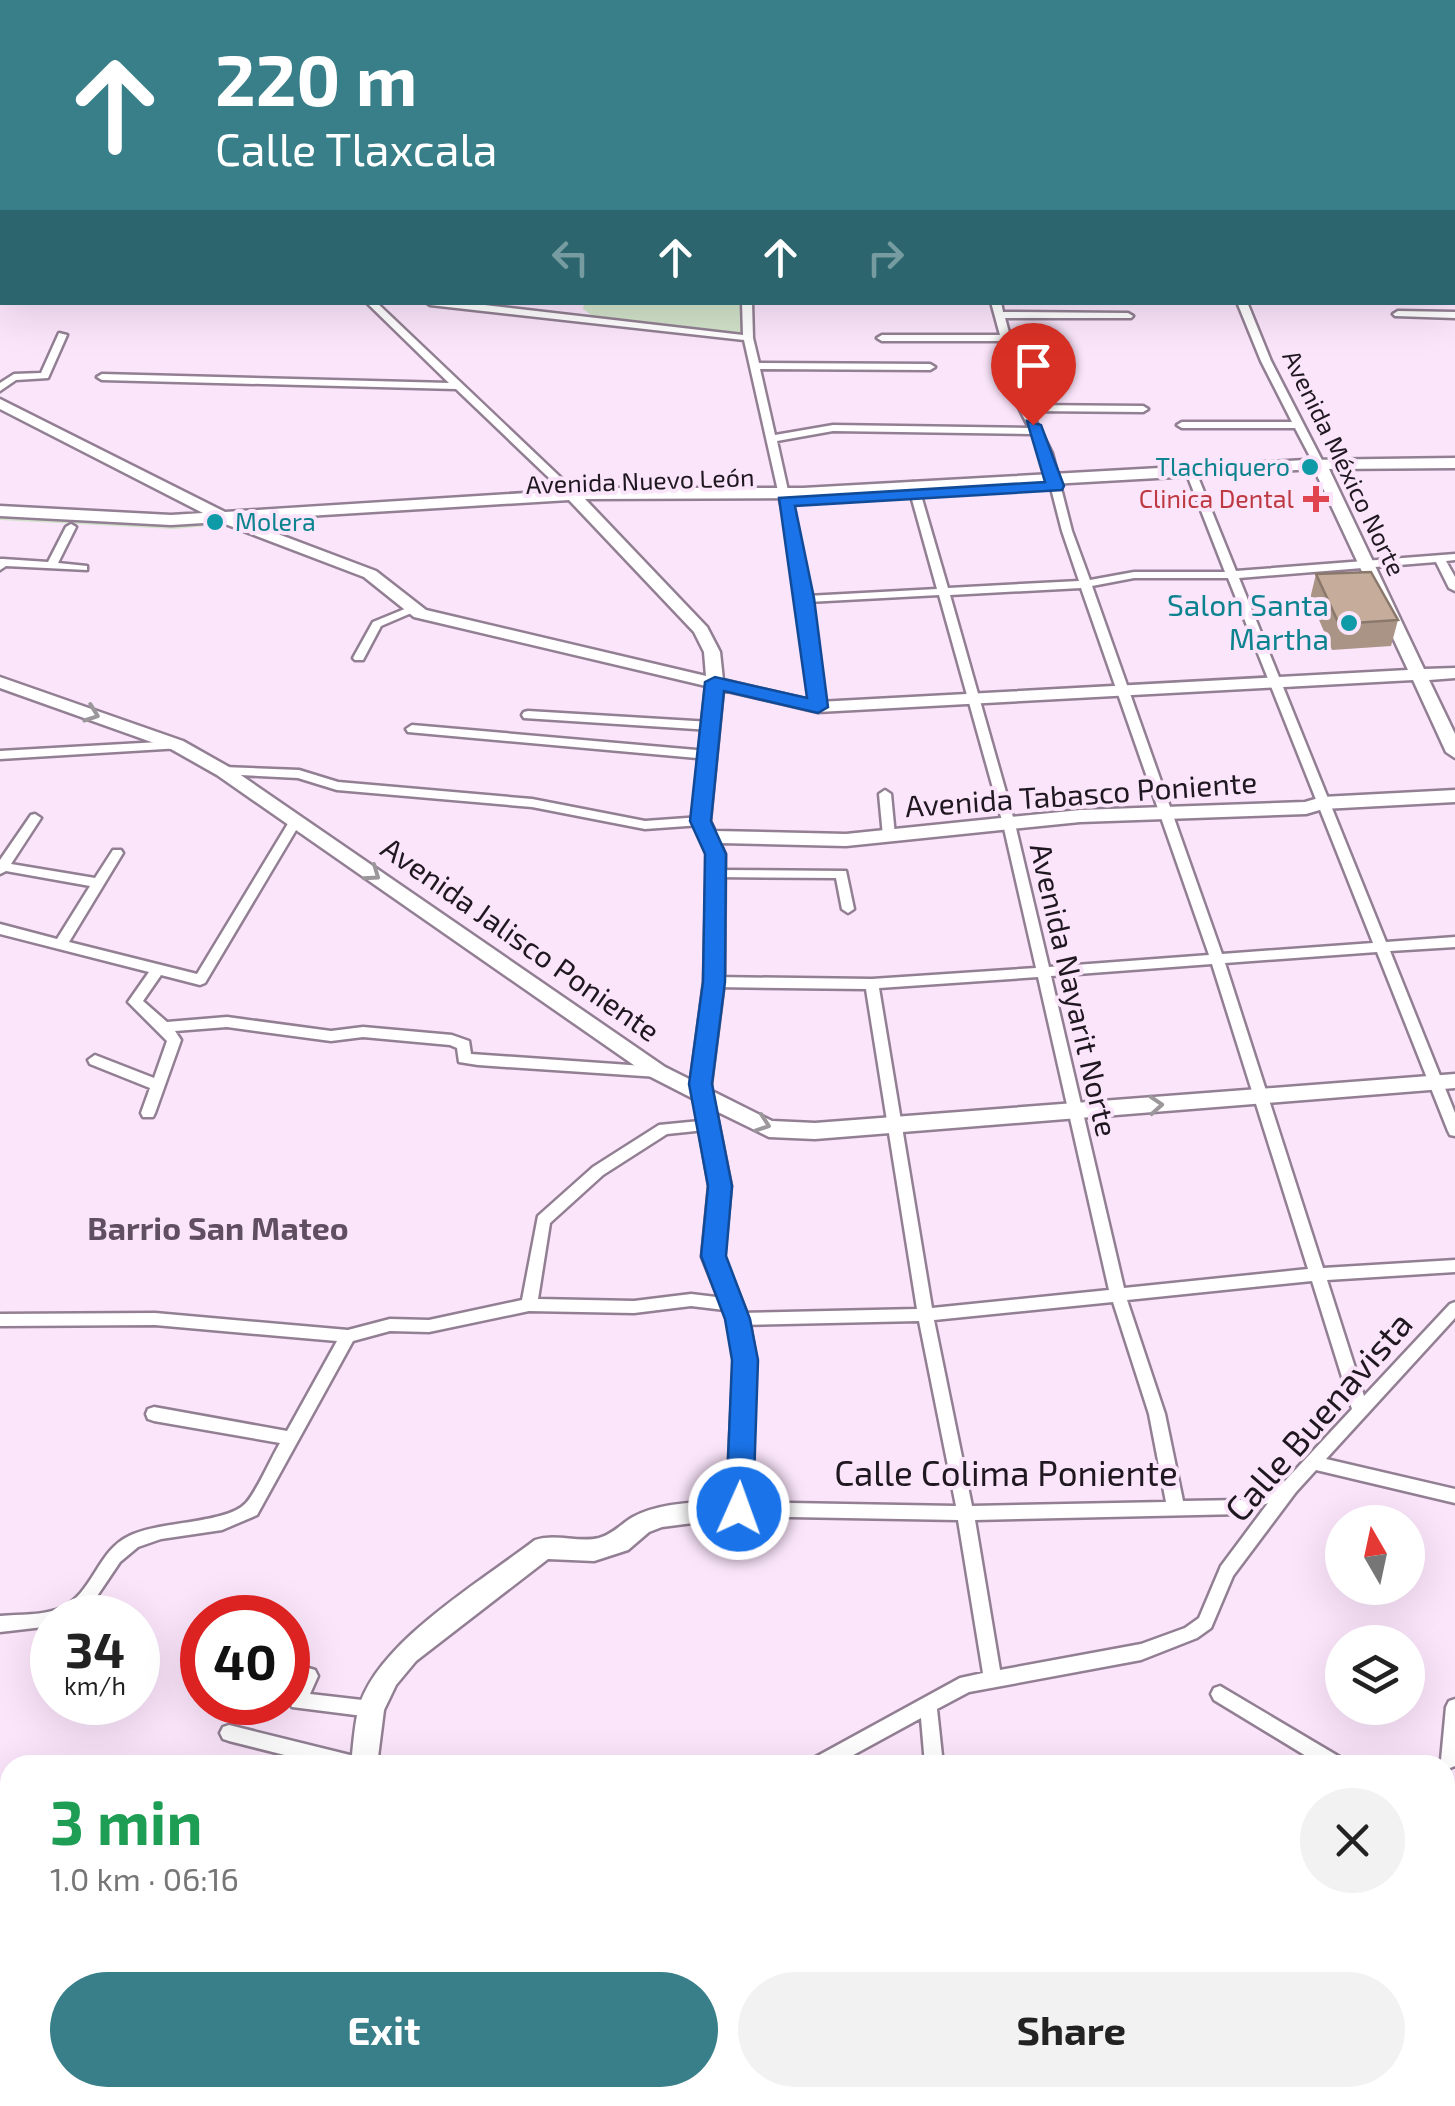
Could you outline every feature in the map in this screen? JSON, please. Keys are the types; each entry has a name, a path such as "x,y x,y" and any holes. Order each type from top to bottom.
{"street":[{"path":"373,305 576,499 701,630 712,652 715,682 706,829 716,874 714,982 700,1076 720,1186 714,1256 735,1312 745,1360 739,1509"},
{"path":"456,305 748,338"},
{"path":"747,305 748,338 804,598 818,707"},
{"path":"997,305 1024,408 1055,483 1164,816 1217,958 1361,1412"},
{"name":"Avenida México Norte","path":"1243,305 1299,425 1328,467 1366,564 1455,752"},
{"path":"1398,314 1455,315"},
{"path":"1001,315 1128,316"},
{"path":"0,388 14,377 45,376 62,335"},
{"path":"882,338 1008,338"},
{"path":"754,366 930,367"},
{"path":"102,376 460,386"},
{"path":"0,403 238,526 370,574 412,609 427,616 818,707 1455,673"},
{"path":"1024,408 1143,409"},
{"path":"1182,425 1299,425"},
{"path":"770,438 833,428 1036,431"},
{"name":"Avenida Nuevo León","path":"0,511 110,519 220,517 576,499 784,498 1328,467 1454,465"},
{"path":"1193,476 1380,946 1446,1082 1455,1131"},
{"name":"Avenida Nayarit Norte","path":"915,489 1009,824 1118,1295 1157,1414 1176,1509"},
{"name":"Avenida Nuevo León","path":"0,521 72,527 238,526 576,499"},
{"path":"51,566 72,527"},
{"path":"1439,557 1455,588"},
{"path":"804,598 1086,584 1134,575 1232,575 1455,557"},
{"path":"0,567 3,562 82,568"},
{"path":"359,658 378,624 412,609"},
{"name":"Avenida Jalisco Poniente","path":"0,682 178,746 223,771 658,1072 768,1128 815,1131 1446,1082"},
{"path":"528,716 710,726"},
{"path":"412,729 708,754"},
{"path":"0,755 178,746"},
{"path":"223,771 299,774 337,786 532,803 645,824 706,829"},
{"path":"886,794 889,836"},
{"name":"Avenida Tabasco Poniente","path":"706,829 807,841 1080,816 1164,816 1455,796"},
{"path":"35,818 1,868 98,883"},
{"path":"0,929 62,942 193,980 206,976 296,820"},
{"path":"62,942 117,853"},
{"path":"716,874 842,874 848,909"},
{"path":"714,982 872,984 1455,942"},
{"path":"148,1113 174,1040 164,1026 135,1002 157,970"},
{"path":"872,984 899,1122 926,1315 968,1513 992,1677"},
{"path":"164,1026 227,1022 331,1036 363,1032 452,1040 464,1045 464,1058 658,1072"},
{"path":"95,1060 157,1086"},
{"path":"529,1305 543,1220 598,1172 664,1130 710,1125"},
{"path":"0,1320 155,1319 348,1336 529,1305 634,1307 691,1300 735,1312 926,1315 1319,1274 1455,1266"},
{"name":"Calle Buenavista","path":"836,1755 949,1690 992,1677 1141,1652 1192,1633 1204,1623 1227,1571 1290,1487 1455,1308"},
{"path":"0,1624 70,1612 88,1595 115,1553 131,1542 233,1523 262,1496 348,1336"},
{"path":"154,1414 290,1438"},
{"path":"1316,1463 1455,1496"},
{"name":"Calle Colima Poniente","path":"363,1755 371,1709 387,1677 407,1653 544,1548 594,1550 619,1542 640,1525 662,1517 739,1509 968,1513 1242,1508 1290,1487"},
{"path":"1220,1694 1311,1755"},
{"path":"310,1702 371,1709"},
{"path":"928,1705 933,1755"},
{"path":"1450,1755 1455,1708"},
{"path":"229,1732 321,1755"}],"green space":[{"path":"584,305 743,305 743,335 597,319 583,309"},
{"path":"0,512 220,517 231,524 174,529 0,520"}],"building":[{"path":"1371,572 1398,620 1339,624 1316,574"}],"place":[{"name":"Tlachiquero","path":"1310,467"},
{"name":"Clinica Dental","path":"1316,499"},
{"name":"Molera","path":"215,522"},
{"name":"Salon Santa Martha","path":"1349,623"}],"district":[{"name":"Barrio San Mateo","path":"218,1229"}],"route":[{"path":"739,1509 745,1360 738,1319 714,1256 720,1186 700,1084 714,982 716,854 701,821 715,682 818,707 813,652 785,502 1056,486 1033,425"}]}
